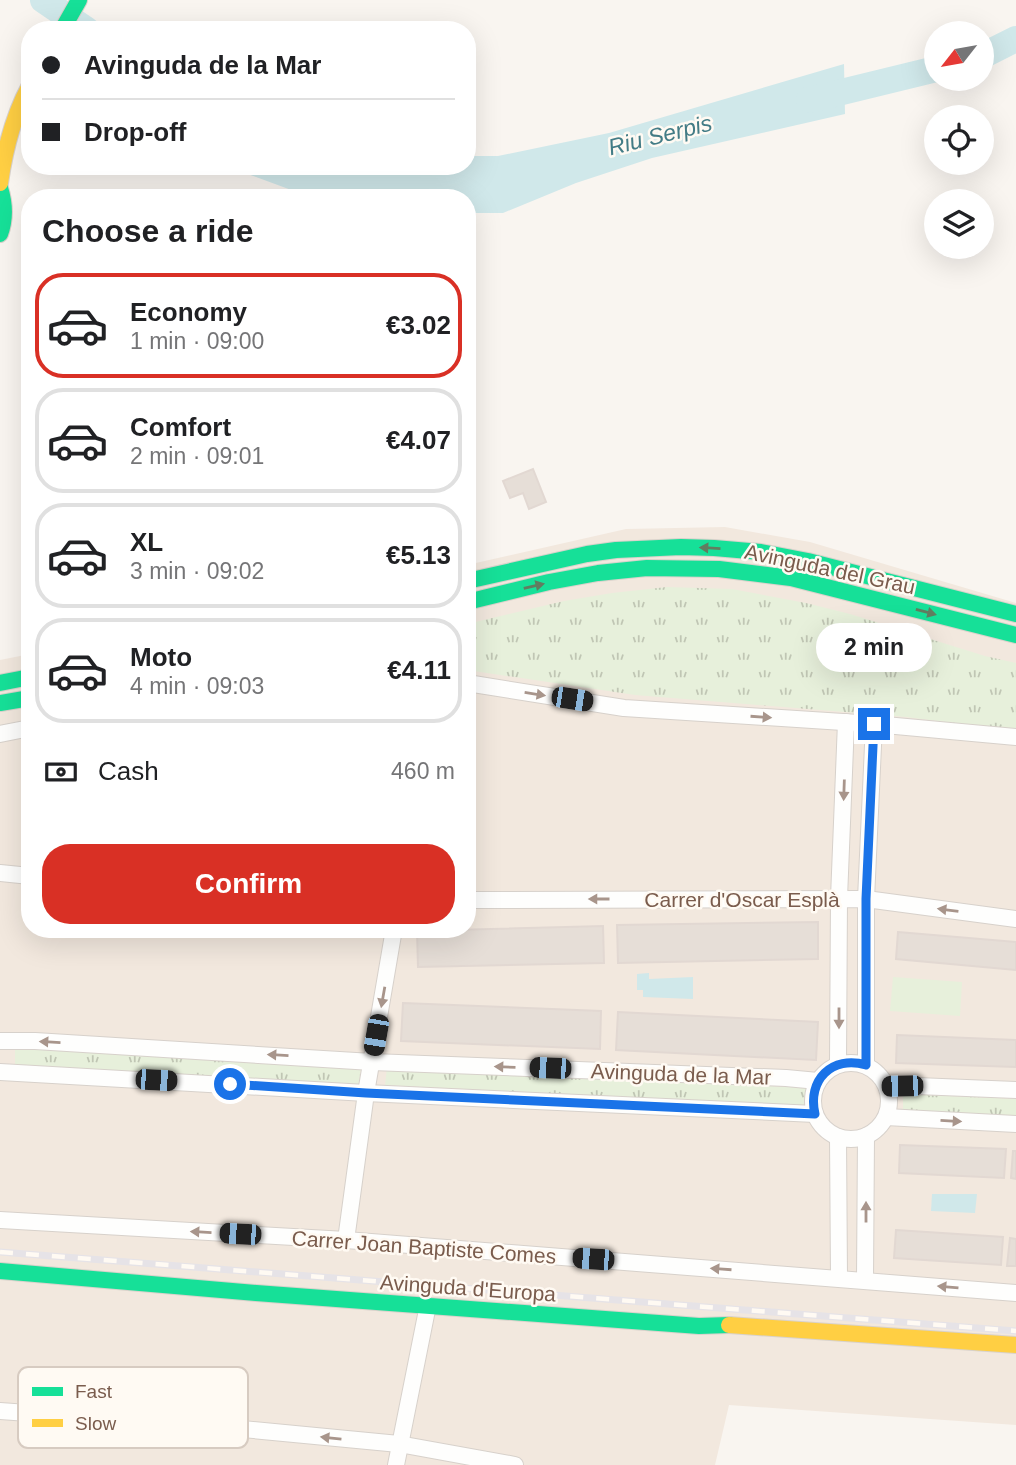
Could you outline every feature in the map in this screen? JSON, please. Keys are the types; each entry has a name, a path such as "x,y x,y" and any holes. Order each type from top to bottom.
{"main road":[{"path":"67,21 79,0"},
{"path":"0,234 5,219 0,185 5,146 21,102"},
{"path":"0,124 19,105"},
{"name":"Avinguda del Grau","path":"476,579 587,554 645,548 714,548 761,552 808,561 1016,614"},
{"name":"Avinguda del Grau","path":"476,600 597,573 669,567 755,571 1016,635"},
{"path":"0,683 21,679"},
{"path":"0,704 21,700"},
{"name":"Avinguda d'Europa","path":"0,1271 699,1326 735,1324 1016,1345"}],"street":[{"path":"476,684 624,708 874,724 1016,737"},
{"path":"838,1064 839,898 846,722"},
{"path":"866,1065 866,899 874,724"},
{"path":"0,735 21,730"},
{"path":"0,873 21,875"},
{"name":"Carrer d'Oscar Esplà","path":"476,900 839,898 866,899 1016,919"},
{"path":"346,1241 366,1093 393,938"},
{"name":"Avinguda de la Mar","path":"0,1041 372,1062 786,1078 818,1082"},
{"path":"0,1048 0,1065"},
{"path":"852,1062 866,1065 875,1070 887,1087 890,1103 886,1117 866,1136 857,1139 838,1137 828,1132 815,1114 813,1096 818,1082 830,1068 838,1064 852,1062"},
{"name":"Avinguda de la Mar","path":"0,1072 366,1093 815,1114"},
{"path":"887,1087 1016,1090"},
{"path":"886,1117 1016,1124"},
{"path":"865,1280 866,1136"},
{"path":"838,1137 839,1278"},
{"name":"Carrer Joan Baptiste Comes","path":"0,1220 346,1241 1016,1293"},
{"path":"396,1465 428,1306"},
{"path":"0,1411 18,1412"},
{"path":"248,1430 399,1444 515,1465"}],"shaded area":[{"path":"725,527 810,542 1016,603 1016,1425 729,1405 715,1465 0,1465 0,660 21,656 21,938 476,938 476,563 626,529"}],"green space":[{"path":"667,587 732,589 850,614 1016,663 1016,731 906,717 635,695 476,671 476,622 564,601"},
{"path":"893,977 962,982 960,1016 890,1011"},
{"path":"15,1046 361,1066 359,1085 15,1067"},
{"path":"387,1068 810,1088 811,1106 385,1085"},
{"path":"903,1094 1016,1099 1016,1117 903,1111"}],"water":[{"path":"844,64 845,114 652,158 576,183 503,213 476,213 476,189 289,189 250,175 476,175 476,156 498,156 609,133"},
{"path":"649,973 649,979 693,977 693,999 643,997 643,990 637,990 637,974"},
{"path":"932,1194 977,1194 975,1213 931,1211"}],"building":[{"path":"533,469 546,502 529,509 523,493 510,498 503,481"},
{"path":"818,922 818,959 618,963 617,925"},
{"path":"603,926 604,963 418,967 417,938 476,938 476,929"},
{"path":"898,932 1016,942 1016,970 896,959"},
{"path":"403,1003 601,1011 600,1049 401,1041"},
{"path":"618,1012 818,1022 816,1060 616,1050"},
{"path":"897,1035 1016,1040 1016,1067 896,1063"},
{"path":"900,1145 1006,1149 1004,1178 899,1173"},
{"path":"1013,1151 1016,1151 1016,1179 1011,1178"},
{"path":"896,1230 1003,1237 1001,1265 894,1258"},
{"path":"1010,1238 1016,1239 1016,1266 1007,1266"}],"waterway":[{"name":"Riu Serpis","path":"43,0 74,21"},
{"name":"Riu Serpis","path":"994,50 1016,39"},
{"name":"Riu Serpis","path":"809,100 924,72"}],"railway":[{"path":"0,1252 1016,1331"}],"traffic: fast":[{"path":"67,21 79,0"},
{"path":"0,188 4,211 0,234"},
{"path":"476,579 616,550 714,548 761,552 808,561 1016,614"},
{"path":"476,600 598,573 647,568 719,569 791,578 1016,635"},
{"path":"0,683 21,679"},
{"path":"0,703 21,700"},
{"path":"0,1271 699,1326 729,1325"}],"traffic: slow":[{"path":"0,183 10,132 21,104"},
{"path":"729,1325 1016,1345"}],"route":[{"path":"230,1084 815,1114 814,1088 823,1074 838,1064 852,1062 866,1065 866,899 874,724"}]}
